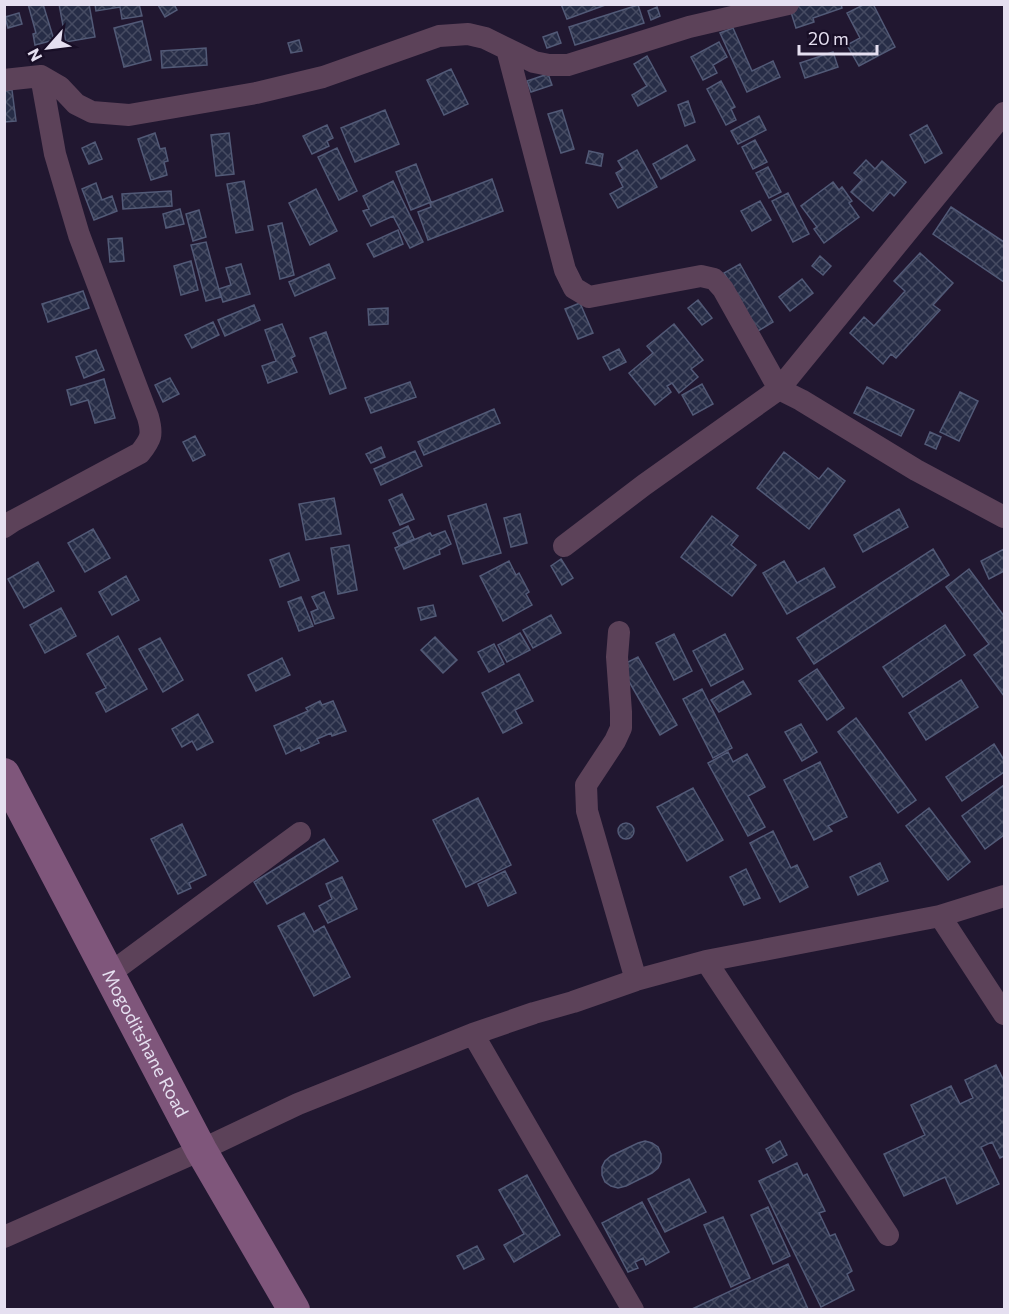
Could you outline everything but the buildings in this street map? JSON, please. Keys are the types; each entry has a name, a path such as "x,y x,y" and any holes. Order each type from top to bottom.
{"main road":[{"name":"Mogoditshane Road","path":"4,774 201,1150 294,1310"}],"street":[{"path":"4,80 41,76 60,87 76,104 92,112 129,115 256,93 323,77 439,36 468,34 485,38 534,63 567,65 689,27 788,4"},
{"path":"507,49 565,270 574,288 589,297 701,276 714,279 723,289 779,389 916,470 1005,517"},
{"path":"4,527 140,453 150,441 152,431 79,235 55,154 41,76"},
{"path":"564,546 779,389 1005,113"},
{"path":"619,632 617,657 621,728 586,785 586,796 587,811 636,980"},
{"path":"109,974 300,833"},
{"path":"4,1237 201,1150 298,1104 473,1034 534,1013 636,980 706,961 940,916 1005,896"},
{"path":"940,916 1005,1014"},
{"path":"706,961 888,1235"},
{"path":"473,1034 633,1310"}]}
